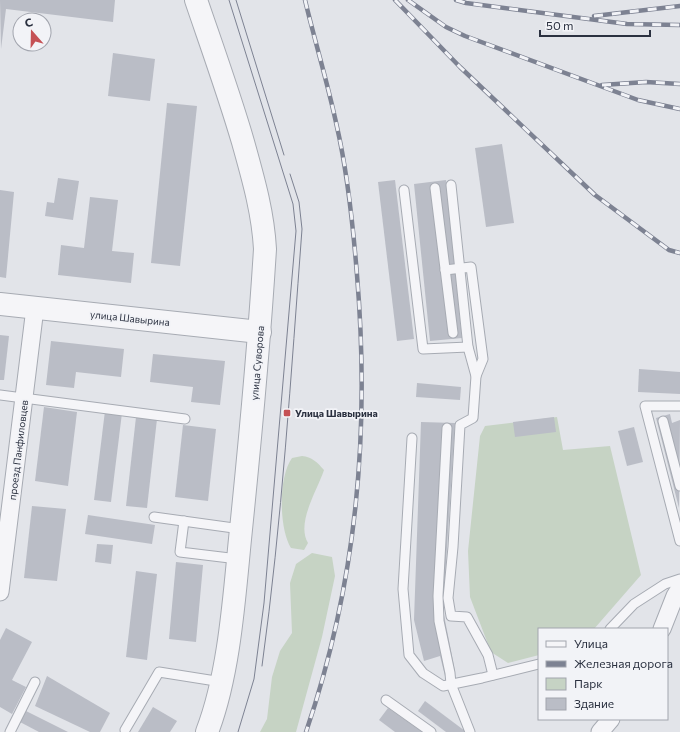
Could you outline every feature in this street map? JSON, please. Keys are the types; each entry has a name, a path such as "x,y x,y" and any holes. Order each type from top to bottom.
{"street":[{"name":"улица Суворова","path":"196,0 235,114 257,192 263,220 265,249 260,332 238,559 222,682 214,714 207,732"},
{"name":"улица Шавырина","path":"0,304 260,332"},
{"name":"проезд Панфиловцев","path":"0,592 6,495 25,398 35,308"},
{"path":"662,628 675,596 680,588"},
{"path":"600,732 610,720"}],"lane":[{"path":"451,185 468,347 476,376"},
{"path":"435,188 453,333"},
{"path":"404,190 423,349 468,347"},
{"path":"445,270 472,267 483,359 476,376 473,418 460,425 453,547 448,598 451,616 467,617 488,655 494,675"},
{"path":"0,395 184,419"},
{"path":"680,406 645,406 680,541"},
{"path":"663,421 680,486"},
{"path":"447,428 438,596 439,621 451,684 470,732"},
{"path":"412,438 403,589 409,655 423,673 443,686 538,664"},
{"path":"154,517 241,529"},
{"path":"184,521 180,552 238,559"},
{"path":"611,628 634,604 665,584 680,579"},
{"path":"124,730 159,672 222,682"},
{"path":"10,732 34,682"},
{"path":"386,700 431,732"}],"green space":[{"path":"557,417 563,450 610,446 641,575 595,628 538,628 538,655 508,663 491,652 470,597 468,551 480,436 485,426"},
{"path":"302,456 309,457 314,460 324,470 306,517 304,526 308,543 304,550 291,548 284,529 282,516 282,490 287,467 292,458"},
{"path":"312,553 332,557 335,576 322,637 296,732 260,732 267,719 272,677 280,651 292,633 290,583 296,564"}],"building":[{"path":"0,0 115,0 113,22 52,15 52,12 31,12 6,9 1,49"},
{"path":"113,53 155,59 150,101 108,96"},
{"path":"167,103 197,106 180,266 151,263"},
{"path":"502,144 514,223 486,227 475,148"},
{"path":"58,178 79,181 73,220 45,216 47,202 54,203"},
{"path":"395,180 414,339 397,341 378,182"},
{"path":"446,180 462,338 430,341 414,184"},
{"path":"0,190 14,192 6,278 0,277"},
{"path":"90,197 118,200 112,251 134,253 131,283 58,275 61,245 84,248"},
{"path":"0,335 9,336 4,380 0,380"},
{"path":"51,341 124,349 121,377 76,372 74,388 46,385"},
{"path":"153,354 225,361 220,405 191,402 193,387 150,382"},
{"path":"639,369 680,372 680,394 638,392"},
{"path":"417,383 461,387 460,400 416,397"},
{"path":"44,407 77,412 68,486 35,481"},
{"path":"105,411 122,413 111,502 94,500"},
{"path":"670,414 672,423 680,420 679,508 656,418"},
{"path":"136,417 157,419 147,508 126,506"},
{"path":"554,417 556,432 515,437 513,422"},
{"path":"421,422 455,423 443,610 455,671 445,676 440,656 424,661 414,620"},
{"path":"183,425 216,429 208,501 175,497"},
{"path":"634,427 643,462 627,466 618,431"},
{"path":"32,506 66,509 57,581 24,578"},
{"path":"88,515 155,525 152,544 85,534"},
{"path":"97,544 113,545 111,564 95,562"},
{"path":"176,562 203,565 196,642 169,639"},
{"path":"136,571 157,574 147,660 126,657"},
{"path":"6,628 32,642 12,680 26,687 12,714 0,707 0,640"},
{"path":"47,676 110,713 100,732 90,732 35,706"},
{"path":"425,701 465,731 446,732 418,711"},
{"path":"153,707 177,721 170,732 138,732"},
{"path":"388,708 422,732 395,732 379,720"},
{"path":"26,711 68,732 39,732 20,722"}],"tram line":[{"path":"229,0 293,204 296,231 264,603 254,679 238,732"},
{"path":"236,0 284,155"},
{"path":"262,666 281,503 302,229 299,202 290,174"}],"railway":[{"path":"305,0 341,145 347,182 357,275 361,334 362,392 356,506 348,563 337,619 323,676 306,732"},
{"path":"395,0 460,67 595,195 669,250 680,253"},
{"path":"408,0 446,27 465,36 638,100 680,109"},
{"path":"456,0 466,3 627,24 680,25"},
{"path":"594,16 680,6"},
{"path":"602,85 646,82 680,84"}],"place":[{"name":"Улица Шавырина","path":"287,413"}]}
